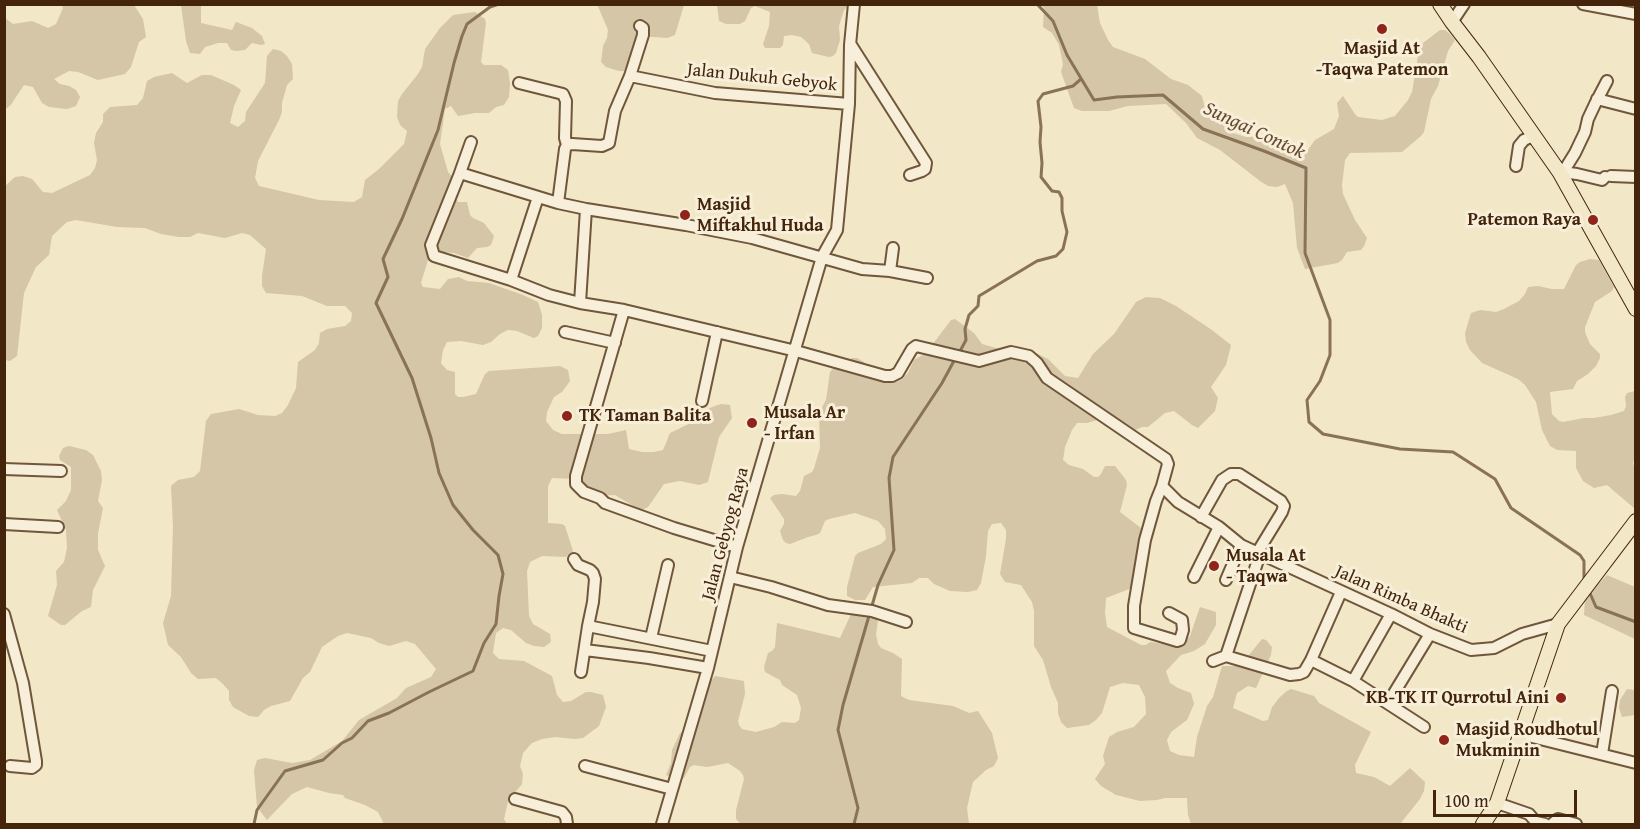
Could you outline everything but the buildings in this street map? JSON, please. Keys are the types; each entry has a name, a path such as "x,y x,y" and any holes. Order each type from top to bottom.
{"main road":[{"path":"1440,4 1560,174 1635,309"},
{"path":"1483,825 1497,803 1558,624 1635,521"}],"street":[{"name":"Jalan Gebyog Raya","path":"662,825 708,668 737,547 822,257 837,230 849,104 850,45 854,4"},
{"path":"1452,22 1464,4"},
{"path":"1584,4 1622,8 1635,14"},
{"path":"567,145 602,146 609,143 615,111 630,76 643,35 643,28 640,26"},
{"path":"850,45 926,163 925,169 910,175"},
{"name":"Jalan Dukuh Gebyok","path":"630,76 715,93 849,104"},
{"path":"1560,174 1575,153 1585,132 1588,119 1607,81"},
{"path":"519,83 563,94 566,99 565,138 567,145 558,203"},
{"path":"1597,99 1635,109"},
{"path":"1516,166 1519,147 1524,140 1533,136"},
{"path":"471,142 431,245 434,256 511,279 549,295 624,310 892,376 898,373 916,346 979,361 1011,352 1029,356 1047,378 1166,459 1168,464 1145,540 1134,606 1134,628 1178,641 1183,630 1182,620 1169,613"},
{"path":"460,172 558,203 752,238 862,269 890,271 927,278"},
{"path":"1560,174 1577,174 1602,180 1608,177 1635,177"},
{"path":"511,279 538,197"},
{"path":"580,303 586,209"},
{"path":"890,271 893,248"},
{"path":"624,310 576,476 576,484 584,492 600,498 605,503 674,528 737,547"},
{"path":"565,332 615,344"},
{"path":"702,401 717,332"},
{"path":"4,469 61,471"},
{"path":"1202,517 1222,480 1231,474 1239,474 1281,501 1284,506 1259,554 1227,656"},
{"name":"Jalan Rimba Bhakti","path":"1162,486 1178,502 1219,527 1241,545 1430,634 1471,650 1494,648 1522,634 1558,624"},
{"path":"4,524 57,527"},
{"path":"1194,577 1219,527"},
{"path":"1226,580 1241,545"},
{"path":"574,559 578,565 590,570 595,579 592,627 581,672"},
{"path":"651,638 668,565"},
{"path":"730,577 828,605 871,611 906,622"},
{"path":"1213,662 1227,656 1290,675 1304,672 1341,592"},
{"path":"4,614 23,683 36,761 36,765 32,768 10,766"},
{"path":"1353,681 1391,614"},
{"path":"592,627 712,651"},
{"path":"1388,703 1430,634"},
{"path":"585,650 708,668"},
{"path":"1311,660 1353,681 1424,727"},
{"path":"1602,754 1612,691"},
{"path":"1520,734 1635,763"},
{"path":"585,766 672,789"},
{"path":"515,799 561,812 566,817 567,825"},
{"path":"1497,803 1529,814 1536,822 1545,825"},
{"path":"1552,825 1558,819 1576,825"}],"shaded area":[{"path":"597,4 684,5 675,35 667,38 640,36 624,71 619,71 606,67 601,62 608,30"},
{"path":"717,4 849,5 844,10 839,26 840,40 836,53 829,57 812,53 809,44 801,37 792,35 784,36 783,45 780,48 765,48 763,44 769,26 770,12 755,6 751,8 745,21 740,24 726,24 719,21"},
{"path":"62,5 134,5 143,19 146,37 139,42 131,67 125,74 98,80 69,71 54,79 76,90 80,97 76,106 67,109 49,107 42,103 33,87 24,85 10,106 5,109 5,18 13,24 32,21 48,28 56,24 63,8"},
{"path":"181,5 201,5 201,23 232,30 236,22 252,28 262,36 265,44 252,43 245,50 236,51 231,50 227,43 218,43 205,47 200,54 190,53"},
{"path":"1042,5 1097,5 1100,23 1113,47 1145,59 1171,79 1188,85 1202,96 1205,108 1228,126 1233,133 1246,137 1263,136 1301,156 1315,140 1334,129 1339,116 1337,103 1343,96 1358,117 1382,120 1395,116 1412,92 1418,56 1423,43 1440,30 1445,30 1455,40 1448,51 1438,86 1431,99 1424,132 1421,136 1402,152 1350,153 1345,160 1343,194 1355,220 1367,238 1364,246 1361,250 1347,252 1338,263 1305,269 1297,248 1293,203 1285,184 1277,187 1268,186 1260,181 1220,150 1197,138 1186,123 1166,104 1128,106 1109,111 1082,111 1074,108 1061,72 1063,64 1059,45 1052,33 1043,27 1044,8"},
{"path":"475,12 485,19 486,23 481,62 484,65 501,65 508,70 509,97 504,105 496,107 489,113 458,116 451,106 445,109 440,144 448,172 456,181 458,202 467,202 470,215 484,223 494,236 491,245 477,248 468,258 454,253 441,252 428,260 421,283 423,287 440,289 448,279 459,277 467,281 489,283 523,295 538,302 542,315 542,328 538,336 534,338 508,330 483,345 461,341 447,342 441,363 447,370 455,372 455,394 463,397 476,394 485,374 489,371 560,366 568,370 570,381 562,392 554,397 547,412 546,421 553,430 562,434 608,434 626,430 629,449 642,452 663,450 670,433 695,421 712,407 721,404 730,405 732,418 719,437 708,482 699,485 680,481 664,484 648,507 644,509 640,510 615,495 588,496 575,479 552,478 548,486 548,523 565,526 573,551 566,557 542,556 530,562 527,571 529,616 533,624 550,634 551,642 544,647 534,646 526,643 511,630 503,628 496,633 493,653 499,659 524,661 552,676 557,695 563,702 591,692 603,695 606,707 599,726 583,738 542,739 532,743 523,753 520,766 523,774 522,784 509,797 504,819 507,824 384,824 378,812 365,805 345,798 343,795 307,787 292,794 267,820 257,807 254,770 257,760 265,758 292,763 310,760 342,741 359,720 397,698 406,688 431,677 436,669 415,644 406,641 389,646 371,638 347,633 322,647 310,672 303,678 290,701 271,706 258,717 249,716 233,707 229,700 229,691 223,684 216,678 198,679 191,673 181,657 168,645 163,623 171,596 173,527 171,486 178,480 194,477 200,471 206,421 211,414 239,409 258,415 275,416 282,413 296,388 298,362 315,350 319,343 320,333 327,329 345,326 351,321 352,313 345,306 327,306 302,296 266,293 262,286 262,276 266,249 250,235 242,233 225,238 198,233 190,237 179,237 145,228 117,227 76,220 67,222 52,236 49,255 36,267 24,293 17,356 10,361 5,360 5,186 15,177 23,176 32,179 43,192 52,193 90,175 97,160 94,143 96,133 103,122 103,114 110,107 137,105 143,98 147,81 154,77 172,73 187,83 202,75 211,75 234,85 241,90 230,123 238,127 245,121 246,112 265,83 267,56 273,49 287,56 292,64 293,79 287,85 279,120 258,161 255,178 259,186 319,200 354,202 362,197 365,180 404,144 407,131 400,125 397,117 398,101 422,67 425,49 453,15"},
{"path":"1590,259 1599,260 1614,287 1612,291 1595,302 1585,327 1590,344 1600,354 1600,358 1588,374 1577,381 1573,389 1550,392 1552,414 1563,422 1611,415 1624,411 1627,393 1635,391 1636,455 1633,463 1636,506 1634,508 1607,485 1594,488 1583,481 1576,468 1576,451 1557,450 1550,446 1542,430 1536,402 1525,385 1518,379 1482,363 1466,342 1465,333 1471,313 1480,310 1496,312 1504,309 1519,301 1528,287 1564,289 1576,265"},
{"path":"1146,297 1160,298 1176,306 1231,345 1226,365 1211,387 1218,398 1215,411 1198,428 1174,411 1165,413 1148,427 1135,430 1124,422 1107,417 1087,423 1077,423 1072,430 1065,447 1063,460 1094,477 1101,474 1105,466 1115,466 1126,480 1127,485 1120,512 1141,528 1132,588 1106,598 1107,627 1141,645 1150,642 1180,646 1190,636 1200,607 1216,612 1216,625 1205,644 1181,655 1166,671 1170,683 1191,693 1194,704 1187,720 1171,732 1167,740 1170,751 1194,757 1197,737 1207,706 1213,697 1222,666 1240,666 1262,639 1266,640 1272,647 1271,655 1256,688 1248,686 1237,693 1233,708 1263,721 1268,720 1272,707 1291,689 1314,696 1319,703 1371,732 1355,765 1356,773 1374,777 1390,786 1410,768 1425,782 1420,799 1400,824 1191,824 1187,798 1140,801 1116,795 1101,786 1095,779 1105,764 1103,756 1109,737 1134,727 1146,714 1145,697 1139,685 1123,683 1110,687 1102,713 1089,725 1067,728 1061,722 1058,703 1043,660 1034,646 1032,602 1021,585 1005,582 1000,574 1006,539 1006,530 1001,523 992,524 988,531 981,583 977,590 968,592 950,591 934,584 928,578 919,578 912,583 873,587 865,600 855,600 847,596 855,556 881,544 886,539 885,529 878,521 855,513 825,521 820,533 816,535 790,544 783,540 780,531 784,519 770,498 782,494 796,496 800,491 804,476 812,472 814,468 820,448 819,413 826,400 830,372 836,365 857,358 864,362 872,375 883,381 897,382 908,373 914,360 926,353 951,320 955,319 974,333 982,344 996,348 1034,352 1048,359 1065,376 1078,378 1093,354 1114,334 1136,302"},
{"path":"69,446 86,450 93,455 101,471 102,480 98,501 103,508 98,533 98,550 105,566 93,590 91,607 82,611 65,625 61,625 48,616 57,585 56,571 64,562 67,548 66,530 57,510 66,501 71,490 71,467 60,460 59,456 63,448"},
{"path":"1607,575 1635,587 1635,639 1584,615 1585,598"},
{"path":"852,612 861,612 878,619 876,635 878,644 881,648 902,659 901,696 909,700 953,706 969,713 978,711 992,733 998,758 994,766 973,782 967,808 969,824 741,824 736,819 736,810 744,779 740,771 728,763 707,767 694,765 690,767 684,778 679,780 666,775 671,763 672,750 680,733 698,721 709,683 715,676 744,681 745,694 738,721 742,729 756,732 782,722 795,723 799,720 801,708 797,695 782,685 780,680 765,672 768,653 775,647 777,623 840,638"},
{"path":"1627,689 1635,690 1635,715 1622,717 1619,708 1620,700"}],"waterway":[{"path":"254,824 257,810 285,771 323,760 342,743 352,738 368,721 389,713 473,671 484,643 496,624 503,574 498,555 473,530 453,505 439,473 431,438 412,378 376,303 388,277 383,259 438,130 462,36 467,24 490,7 499,4"},
{"name":"Sungai Contok","path":"1037,4 1053,21 1067,55 1094,100 1163,95 1203,129 1306,168 1305,253 1330,320 1330,355 1320,381 1307,400 1309,422 1323,434 1400,449 1453,452 1495,479 1511,508 1580,555 1584,561 1586,582"},
{"path":"959,353 966,340 965,329 969,315 978,306 979,296 1037,261 1056,256 1063,249 1067,232 1062,211 1062,198 1059,192 1052,191 1041,177 1041,127 1038,101 1043,94 1073,86 1081,79"},
{"path":"854,824 858,808 838,730 843,705 878,585 894,550 889,478 893,457 942,383 955,359"},
{"path":"1589,591 1596,607 1636,622"}],"place":[{"name":"Masjid At -Taqwa Patemon","path":"1382,29"},
{"name":"Masjid Miftakhul Huda","path":"685,215"},
{"name":"Patemon Raya","path":"1593,220"},
{"name":"TK Taman Balita","path":"567,416"},
{"name":"Musala Ar - Irfan","path":"752,423"},
{"name":"Musala At - Taqwa","path":"1214,566"},
{"name":"KB-TK IT Qurrotul Aini","path":"1561,698"},
{"name":"Masjid Roudhotul Mukminin","path":"1444,740"}]}
